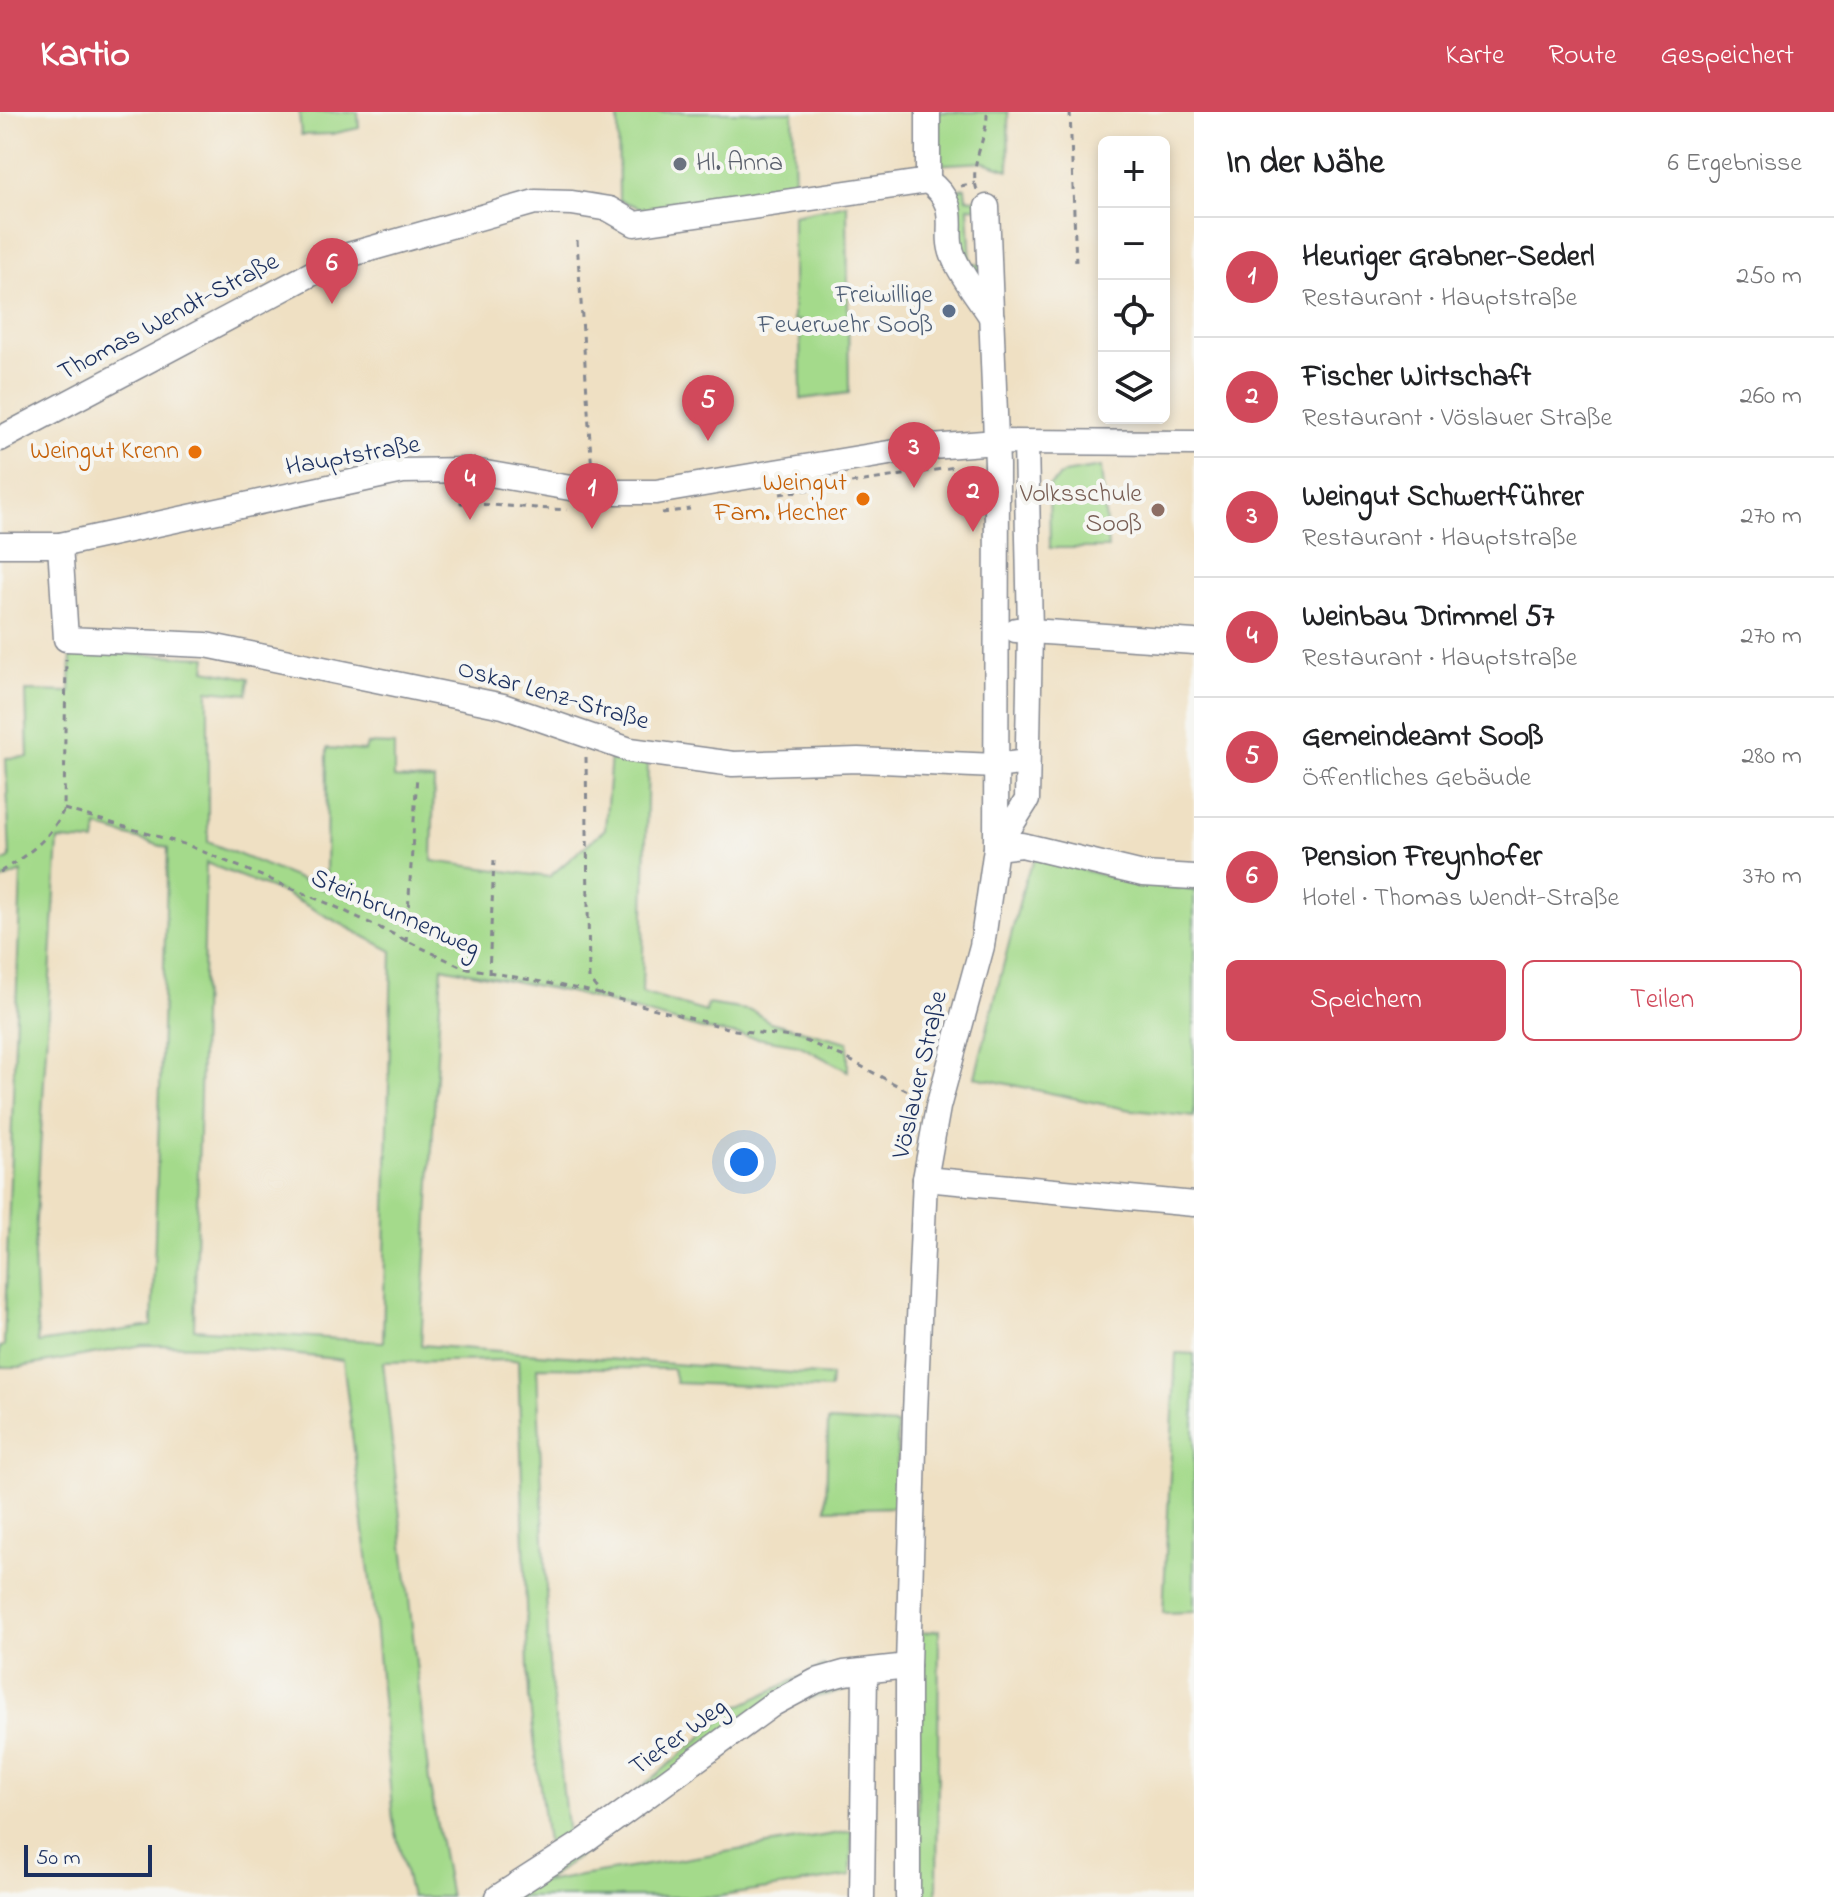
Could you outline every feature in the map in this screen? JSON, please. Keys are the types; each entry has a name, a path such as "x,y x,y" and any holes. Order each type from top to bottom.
{"street":[{"path":"928,112 935,186 949,206 953,258 994,320"},
{"name":"Thomas Wendt-Straße","path":"0,439 345,256 535,202 572,203 609,209 635,224 935,186"},
{"name":"Vöslauer Straße","path":"908,1897 908,1666 925,1179 938,1107 982,946 996,848 996,442 994,320 987,207"},
{"name":"Hauptstraße","path":"0,545 60,545 403,471 468,470 593,492 656,492 919,448 996,442 1194,443"},
{"name":"Vöslauer Straße","path":"996,848 1027,800 1030,631 1026,443"},
{"path":"60,545 66,639"},
{"path":"997,630 1194,642"},
{"name":"Oskar Lenz-Straße","path":"66,639 206,645 503,706 630,750 733,764 858,760 996,766 1027,762"},
{"path":"996,848 1022,845 1143,874 1194,877"},
{"path":"925,1179 1194,1204"},
{"name":"Tiefer Weg","path":"498,1897 585,1841 773,1704 816,1681 844,1673 908,1666"},
{"path":"862,1897 865,1672"}],"path":[{"path":"987,112 987,126 974,170 976,188 987,207"},
{"path":"1070,112 1076,263"},
{"path":"577,240 593,492"},
{"path":"0,872 37,848 55,828 64,809 66,639"},
{"path":"586,734 589,979 603,996"},
{"path":"406,942 417,775"},
{"name":"Steinbrunnenweg","path":"64,809 187,845 334,906 462,967 603,996 735,1030 798,1038 842,1056 938,1107"},
{"path":"489,974 494,860"}],"green space":[{"path":"299,112 358,112 359,128 332,134 301,135"},
{"path":"618,112 793,112 795,189 651,212 619,200"},
{"path":"933,112 1008,112 1009,170 984,162 933,165"},
{"path":"965,188 966,198 981,200 982,208 968,207 971,264 984,265 979,276 965,260 955,225 950,191"},
{"path":"847,204 849,393 801,399 800,321 793,320 793,215"},
{"path":"1101,467 1108,548 1050,548 1049,486 1064,473"},
{"path":"71,652 207,657 205,670 249,678 247,694 208,690 208,842 326,890 327,748 365,751 367,744 394,745 394,778 434,780 432,861 549,877 605,829 611,755 648,761 642,993 706,1012 707,1004 753,1011 770,1022 848,1042 848,1071 799,1045 702,1029 573,993 442,967 421,1345 831,1376 830,1389 676,1383 673,1369 537,1367 549,1663 568,1836 620,1806 737,1707 824,1666 852,1689 784,1704 544,1882 852,1831 851,1876 715,1897 475,1897 548,1852 529,1698 518,1360 383,1362 429,1781 450,1897 411,1897 393,1820 375,1621 343,1360 222,1346 143,1345 21,1367 0,1367 0,1347 4,1346 21,872 0,881 0,863 10,858 6,758 28,757 26,691 70,692","holes":["97,827 168,848 152,1326 38,1343 34,1254 58,840 95,842","206,863 285,894 392,951 383,1342 194,1329"]},
{"path":"1036,858 1130,882 1194,890 1194,1117 1125,1109 975,1077 1026,876"},
{"path":"1176,1353 1194,1354 1194,1612 1163,1613"},
{"path":"828,1421 897,1425 898,1507 826,1509"},
{"path":"939,1630 937,1897 918,1897 917,1634"}],"place":[{"name":"Hl. Anna","path":"680,164"},
{"name":"Pension Freynhofer","path":"332,304"},
{"name":"Freiwillige Feuerwehr Sooß","path":"949,311"},
{"name":"Gemeindeamt Sooß","path":"708,441"},
{"name":"Weingut Krenn","path":"195,452"},
{"name":"Weingut Schwertführer","path":"914,488"},
{"name":"Weingut Fam. Hecher","path":"863,499"},
{"name":"Volksschule Sooß","path":"1158,510"},
{"name":"Weinbau Drimmel 57","path":"470,520"},
{"name":"Heuriger Grabner-Sederl","path":"592,529"},
{"name":"Fischer Wirtschaft","path":"973,532"}]}
